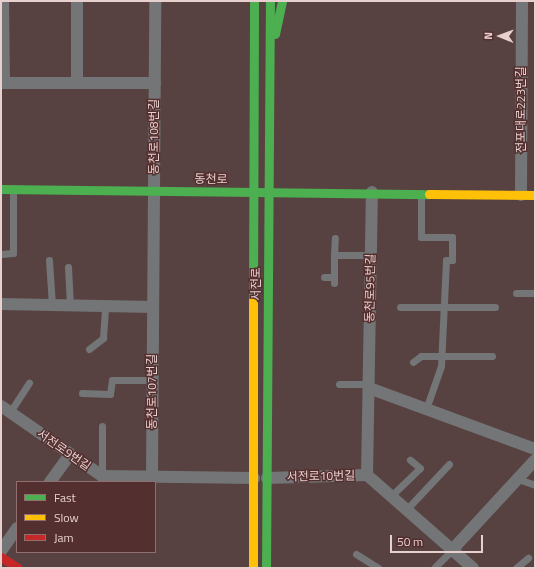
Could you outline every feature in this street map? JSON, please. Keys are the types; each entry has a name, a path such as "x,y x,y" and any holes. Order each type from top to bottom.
{"main road":[{"name":"서전로","path":"253,568 254,1"},
{"name":"서전로","path":"266,568 268,192 272,47 270,1"},
{"path":"272,47 282,1"},
{"name":"동천로","path":"1,189 421,192 535,195"},
{"path":"1,557 18,568"}],"street":[{"path":"2,83 3,1"},
{"path":"77,1 77,83"},
{"name":"동천로108번길","path":"154,191 155,1"},
{"name":"전포대로223번길","path":"521,195 522,1"},
{"name":"동천로108번길","path":"2,83 154,84"},
{"name":"동천로107번길","path":"152,477 154,191"},
{"name":"동천로95번길","path":"367,475 372,192"},
{"path":"1,304 153,307"},
{"path":"369,386 426,409 535,449"},
{"name":"서전로9번길","path":"5,409 102,476 254,478"},
{"path":"51,481 70,454"},
{"path":"452,550 535,460"},
{"name":"서전로10번길","path":"267,478 367,475 473,568"},
{"path":"1,551 16,529"}],"lane":[{"path":"1,254 13,253 13,189"},
{"path":"421,192 421,237 452,237 452,260 446,260 441,366 426,409"},
{"path":"324,277 334,280 334,238"},
{"path":"334,255 371,255"},
{"path":"49,260 52,305"},
{"path":"68,267 70,306"},
{"path":"516,293 535,293"},
{"path":"89,349 103,338 105,306"},
{"path":"400,307 495,307"},
{"path":"413,362 421,356 492,356"},
{"path":"82,393 110,394 112,380 152,380"},
{"path":"5,409 29,383"},
{"path":"339,384 369,386"},
{"path":"102,426 102,476"},
{"path":"391,496 420,468 410,460"},
{"path":"406,510 449,464"},
{"path":"518,479 535,485"},
{"path":"434,568 452,550"},
{"path":"356,554 378,568"},
{"path":"516,568 528,558"}],"traffic: fast":[{"path":"253,300 254,1"},
{"path":"266,568 270,1"},
{"path":"275,34 282,1"},
{"path":"1,189 429,194"}],"traffic: slow":[{"path":"429,194 535,195"},
{"path":"253,300 253,568"}],"traffic: jam":[{"path":"1,557 18,568"}]}
